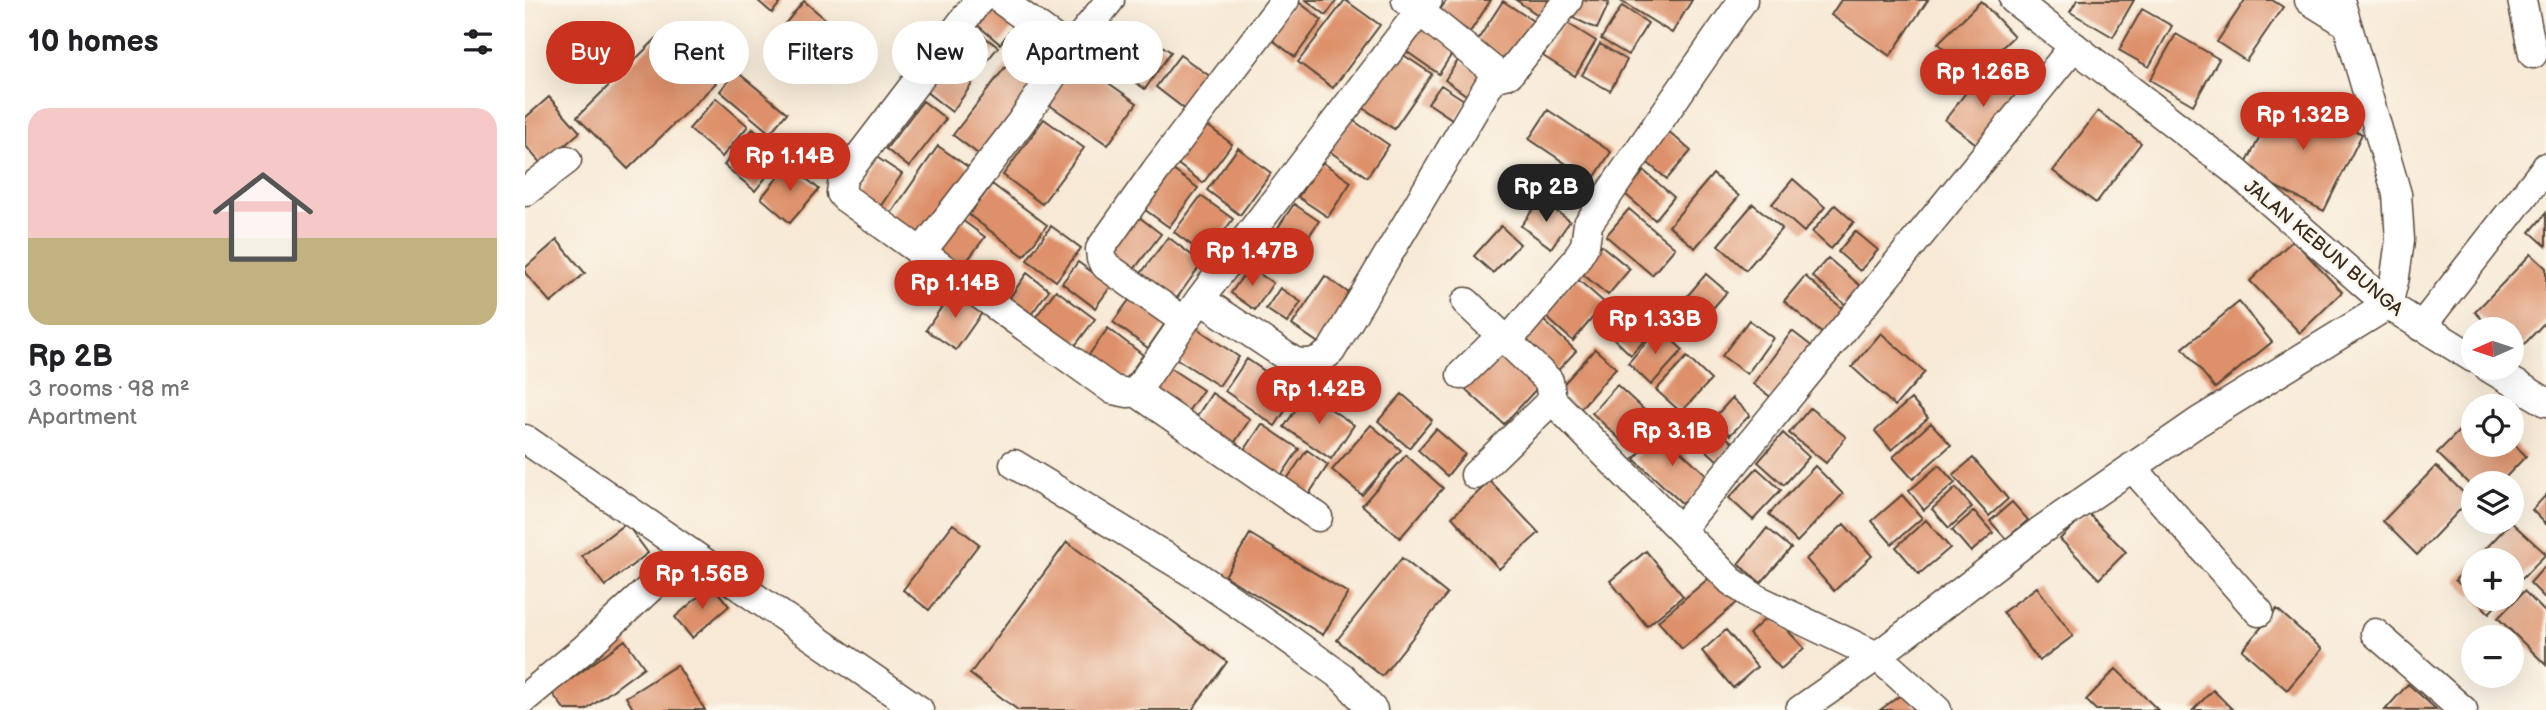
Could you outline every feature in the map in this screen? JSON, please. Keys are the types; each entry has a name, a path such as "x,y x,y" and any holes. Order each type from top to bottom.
{"street":[{"path":"979,0 843,178 841,192 844,197 1113,390 1121,393 1136,392 1318,517"},
{"path":"1001,0 1030,21"},
{"path":"1093,21 1110,0"},
{"path":"1285,0 1156,170 1100,249 1101,259 1106,266 1303,364 1322,359 1331,351 1496,73"},
{"path":"1136,392 1192,310 1418,3 1500,76 1509,74 1568,0"},
{"path":"1461,375 1505,338 1574,263 1585,245 1588,224 1743,0"},
{"name":"JALAN KEBUN BUNGA","path":"2014,0 2234,170 2388,305 2461,351"},
{"path":"1800,710 1877,656 2040,531 2132,467 2198,422 2388,305 2400,240 2397,194 2343,12 2309,0"},
{"path":"2522,0 2533,54"},
{"path":"1681,529 2074,46"},
{"path":"920,254 1047,84"},
{"path":"525,192 567,160"},
{"path":"2421,327 2546,167"},
{"path":"1466,302 1549,381 1552,400 1731,581 1757,599 1877,656 1937,710"},
{"path":"2509,380 2546,402"},
{"path":"1475,475 1552,400"},
{"path":"525,439 919,710"},
{"path":"1014,464 1196,575 1272,627 1342,677 1373,710"},
{"path":"2132,467 2259,612"},
{"path":"525,698 584,649 688,553"},
{"path":"2375,633 2463,710"}],"building":[{"path":"757,0 782,0 772,13"},
{"path":"1296,0 1322,20 1295,57 1266,35"},
{"path":"1306,0 1337,0 1326,15"},
{"path":"1345,0 1380,25 1333,88 1298,62"},
{"path":"1447,0 1491,0 1470,32 1439,11"},
{"path":"1516,0 1552,0 1541,17"},
{"path":"1576,0 1603,0 1609,3 1597,29 1569,16"},
{"path":"1619,0 1692,0 1672,33"},
{"path":"1841,0 1928,0 1890,56 1831,15"},
{"path":"2077,0 2134,0 2113,37 2070,12"},
{"path":"2245,0 2272,0 2283,7 2246,61 2217,42"},
{"path":"804,1 828,21 787,21"},
{"path":"1503,1 1536,23 1507,66 1475,44"},
{"path":"1981,1 2014,36 1971,77 1938,43"},
{"path":"990,3 1013,21 1002,21 1000,44 988,34 988,21 976,21"},
{"path":"1622,6 1648,23 1628,55 1601,39"},
{"path":"2142,9 2172,26 2149,67 2119,50"},
{"path":"1564,21 1596,41 1575,76 1543,56"},
{"path":"1419,25 1455,49 1439,74 1403,49"},
{"path":"2176,34 2219,59 2193,105 2150,80"},
{"path":"988,40 998,47 988,60"},
{"path":"1600,44 1627,60 1610,91 1582,75"},
{"path":"649,46 649,84 715,84 628,169 577,117 610,84 635,84 635,60"},
{"path":"1163,47 1171,52 1163,63"},
{"path":"1399,52 1432,74 1394,129 1362,107"},
{"path":"1180,55 1211,77 1186,110 1156,87 1163,84 1163,78"},
{"path":"1459,59 1484,76 1469,97 1445,80"},
{"path":"1984,69 2022,98 1983,149 1945,120"},
{"path":"1002,71 1002,84 1036,84 981,156 953,135"},
{"path":"749,82 787,113 770,133 720,91 726,84 749,84"},
{"path":"930,84 972,84 952,112 925,91"},
{"path":"1061,84 1110,84 1137,103 1108,145 1048,104"},
{"path":"1441,85 1467,102 1455,121 1428,103"},
{"path":"2282,93 2362,134 2324,211 2243,170"},
{"path":"549,97 580,132 542,165 525,145 525,118"},
{"path":"716,98 748,126 722,157 689,129"},
{"path":"923,101 946,119 909,167 886,149"},
{"path":"1548,110 1611,152 1592,181 1529,139"},
{"path":"2098,111 2141,143 2096,203 2053,171"},
{"path":"1044,119 1084,148 1042,204 1003,175"},
{"path":"1351,119 1389,145 1367,177 1329,151"},
{"path":"1200,120 1232,144 1203,183 1171,159"},
{"path":"753,129 784,155 755,191 724,165"},
{"path":"1666,129 1691,151 1667,179 1642,158"},
{"path":"938,146 971,169 922,241 888,218"},
{"path":"1238,148 1271,173 1240,215 1207,190"},
{"path":"875,156 902,174 878,210 851,191"},
{"path":"1322,162 1351,182 1328,217 1298,197"},
{"path":"789,164 819,189 790,223 761,198"},
{"path":"1166,165 1198,188 1169,227 1137,204"},
{"path":"1644,171 1674,197 1655,220 1625,194"},
{"path":"1713,174 1739,196 1695,248 1669,226"},
{"path":"1793,179 1825,207 1804,232 1772,204"},
{"path":"992,184 1047,225 1024,256 969,215"},
{"path":"1201,196 1233,219 1206,256 1174,232"},
{"path":"1540,200 1570,221 1551,248 1521,226"},
{"path":"1294,204 1319,221 1296,255 1271,238"},
{"path":"1753,204 1782,228 1746,270 1718,245"},
{"path":"1835,205 1854,222 1831,249 1812,232"},
{"path":"1629,209 1675,248 1652,275 1606,236"},
{"path":"1134,213 1161,234 1132,272 1105,252"},
{"path":"2546,213 2546,246 2530,232"},
{"path":"958,217 985,237 957,274 930,254"},
{"path":"1051,226 1081,248 1056,281 1027,260"},
{"path":"1501,226 1520,244 1493,273 1474,256"},
{"path":"1855,231 1878,250 1860,271 1838,252"},
{"path":"1168,237 1202,263 1174,302 1139,276"},
{"path":"557,240 585,273 551,303 525,273 525,268"},
{"path":"2293,240 2342,292 2300,333 2250,281"},
{"path":"1601,245 1630,269 1608,295 1579,271"},
{"path":"2531,254 2546,268 2546,321 2524,345 2524,317 2480,317 2475,312"},
{"path":"1828,258 1863,288 1847,306 1812,276"},
{"path":"1078,262 1111,286 1095,308 1062,283"},
{"path":"1249,267 1273,283 1255,310 1231,293"},
{"path":"1027,273 1049,290 1030,316 1008,300"},
{"path":"1706,274 1727,292 1693,331 1673,313"},
{"path":"1325,276 1353,296 1320,344 1292,325"},
{"path":"1805,276 1845,311 1824,335 1784,301"},
{"path":"1575,277 1605,303 1573,341 1544,315"},
{"path":"1280,288 1301,302 1287,323 1266,309"},
{"path":"954,289 984,310 956,350 926,330"},
{"path":"1056,290 1095,319 1074,347 1035,318"},
{"path":"1132,296 1166,322 1148,348 1113,322"},
{"path":"2239,302 2272,342 2215,388 2183,348"},
{"path":"1637,305 1659,325 1631,355 1610,335"},
{"path":"1541,318 1576,351 1550,379 1516,347"},
{"path":"1749,320 1773,338 1747,374 1722,356"},
{"path":"1195,327 1239,357 1219,386 1174,357"},
{"path":"1108,328 1143,355 1121,386 1086,359"},
{"path":"1659,328 1683,350 1651,385 1628,363"},
{"path":"1792,331 1818,351 1779,403 1753,384"},
{"path":"1881,333 1925,372 1895,406 1852,367"},
{"path":"1498,346 1540,385 1504,424 1462,386"},
{"path":"1595,349 1616,368 1580,409 1559,389"},
{"path":"1687,357 1711,380 1681,412 1656,390"},
{"path":"1247,359 1297,393 1275,426 1225,391"},
{"path":"1167,366 1203,390 1184,417 1149,393"},
{"path":"1617,385 1653,418 1627,446 1592,413"},
{"path":"1212,393 1250,419 1231,448 1193,422"},
{"path":"1307,393 1354,425 1331,459 1284,427"},
{"path":"1402,394 1432,420 1409,448 1378,421"},
{"path":"1732,398 1750,415 1730,435 1713,419"},
{"path":"1911,399 1928,418 1891,450 1875,431"},
{"path":"1810,408 1846,437 1826,463 1789,433"},
{"path":"1707,420 1734,444 1718,461 1692,437"},
{"path":"1931,423 1951,445 1913,479 1893,457"},
{"path":"1262,424 1299,449 1279,479 1242,454"},
{"path":"1371,425 1401,450 1362,495 1332,470"},
{"path":"1436,429 1465,454 1447,476 1418,450"},
{"path":"2461,429 2461,457 2526,456 2512,471 2461,471 2461,476 2437,453"},
{"path":"1659,431 1710,478 1685,506 1634,459"},
{"path":"1783,433 1809,457 1784,485 1758,462"},
{"path":"1307,450 1328,465 1305,500 1283,485"},
{"path":"1406,455 1443,488 1400,538 1362,505"},
{"path":"1973,458 2008,499 1989,516 1953,475"},
{"path":"1939,465 1955,483 1924,510 1909,491"},
{"path":"1815,466 1843,494 1797,542 1769,514"},
{"path":"2436,466 2461,490 2461,509 2417,555 2383,521"},
{"path":"1757,468 1781,490 1753,520 1729,498"},
{"path":"1490,481 1539,533 1499,569 1452,517"},
{"path":"1956,488 1972,507 1949,528 1932,509"},
{"path":"1902,495 1922,518 1892,544 1872,521"},
{"path":"2546,495 2546,524 2532,510"},
{"path":"2012,502 2028,520 2006,539 1990,521"},
{"path":"1974,511 1993,533 1971,552 1952,530"},
{"path":"2087,512 2126,552 2099,579 2060,539"},
{"path":"1926,520 1950,548 1919,574 1896,547"},
{"path":"626,523 648,553 605,586 582,556"},
{"path":"953,524 979,544 929,610 903,590"},
{"path":"1844,524 1872,556 1834,591 1806,559"},
{"path":"1767,528 1791,548 1761,583 1738,564"},
{"path":"1250,534 1348,593 1323,635 1225,576"},
{"path":"2500,534 2524,534 2546,554 2524,577 2524,548 2486,548"},
{"path":"1067,542 1227,662 1192,710 1018,710 970,674"},
{"path":"1646,551 1683,596 1647,626 1610,581"},
{"path":"1402,558 1447,594 1382,676 1337,640"},
{"path":"2546,565 2546,599 2530,583"},
{"path":"1715,573 1739,601 1682,649 1658,621"},
{"path":"2461,574 2461,586 2455,580"},
{"path":"712,585 729,606 692,638 675,617"},
{"path":"2037,587 2073,636 2039,661 2003,612"},
{"path":"2524,591 2546,613 2546,665 2524,643 2524,625 2505,625 2498,618 2505,611 2524,611"},
{"path":"2277,609 2322,649 2287,690 2242,650"},
{"path":"1771,613 1804,648 1781,669 1749,634"},
{"path":"1726,630 1757,667 1733,688 1702,651"},
{"path":"625,640 644,667 586,710 565,710 552,693"},
{"path":"677,665 705,710 634,710 626,697"},
{"path":"2116,669 2158,710 2096,710 2086,700"},
{"path":"2408,684 2437,710 2385,710"},
{"path":"2213,690 2233,710 2193,710"},
{"path":"1905,692 1918,710 1880,710"}]}
